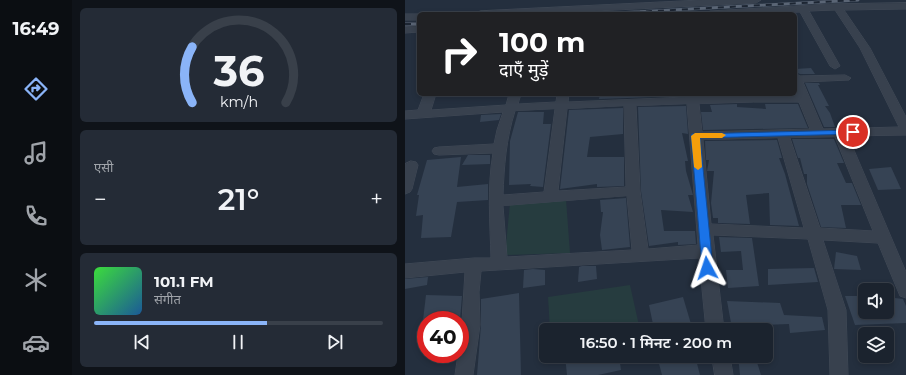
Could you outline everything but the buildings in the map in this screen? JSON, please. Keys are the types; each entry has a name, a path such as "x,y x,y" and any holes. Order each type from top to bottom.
{"street":[{"path":"518,0 517,12 628,3 756,0"},
{"path":"770,12 838,7 905,7"},
{"path":"695,136 906,130 865,48 838,7"},
{"path":"803,9 835,66"},
{"path":"405,18 417,17"},
{"path":"405,30 417,29"},
{"path":"797,78 845,78"},
{"path":"797,82 817,133"},
{"path":"423,114 429,96"},
{"path":"499,263 496,201 500,148 503,130 514,96"},
{"path":"405,115 511,108 562,99 630,102 692,97 804,98"},
{"path":"692,97 714,323"},
{"path":"550,197 562,99"},
{"path":"630,102 633,191 641,256"},
{"path":"840,133 906,291"},
{"path":"783,134 815,234 837,310 839,375"},
{"path":"439,151 500,148"},
{"path":"405,189 411,165"},
{"path":"496,201 633,191"},
{"path":"704,229 883,238"},
{"path":"405,271 473,264 641,256 706,251"},
{"path":"465,375 471,325 473,264"},
{"path":"722,363 725,375"}],"green space":[{"path":"566,199 570,253 505,255 510,203"},
{"path":"630,285 638,323 550,323 548,297"}],"railway":[{"path":"635,12 858,0"},
{"path":"405,24 417,24"}],"slow traffic":[{"path":"698,167 695,136 722,135"}],"route":[{"path":"707,268 695,136 853,132"}]}
